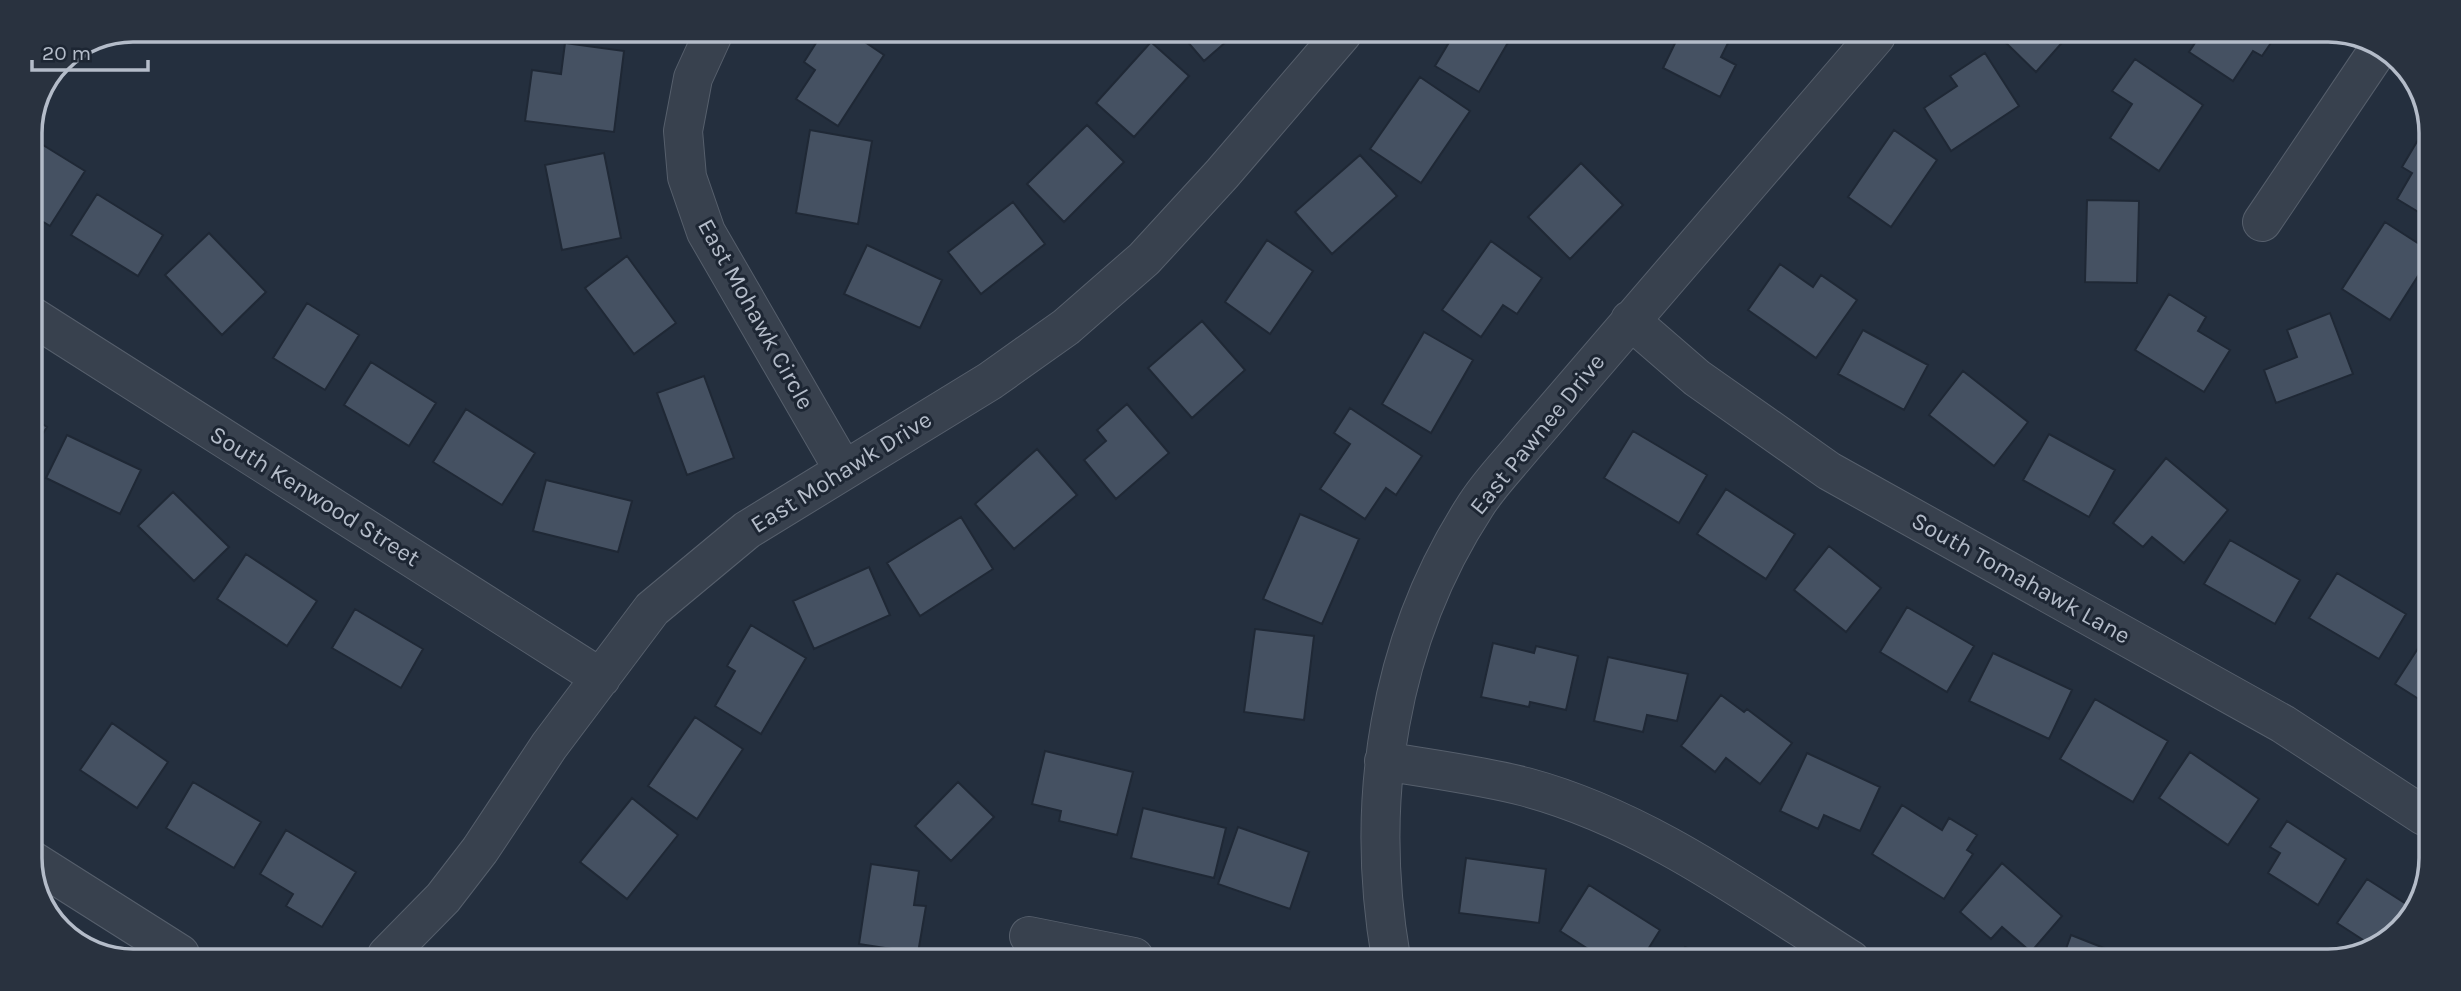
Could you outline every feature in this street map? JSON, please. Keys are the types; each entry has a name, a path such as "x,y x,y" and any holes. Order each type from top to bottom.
{"street":[{"name":"East Mohawk Circle","path":"709,42 693,78 683,131 687,177 706,232 843,470"},
{"name":"East Mohawk Drive","path":"393,949 443,898 652,609 705,562 747,530 990,381 1066,327 1135,268 1222,174 1335,42"},
{"name":"East Pawnee Drive","path":"1390,949 1378,850 1384,761 1398,681 1415,626 1440,568 1476,504 1630,320 1871,42"},
{"path":"2262,222 2375,55"},
{"name":"South Tomahawk Lane","path":"1630,320 1697,378 1829,471 2283,724 2419,813"},
{"name":"South Kenwood Street","path":"42,323 601,678"},
{"path":"1384,761 1525,787 1595,811 1678,850 1834,949"},
{"path":"42,867 172,949"},
{"path":"1029,936 1095,949"}],"building":[{"path":"817,42 865,42 884,55 838,126 796,99 815,70 804,62"},
{"path":"1151,42 1189,76 1134,137 1096,103"},
{"path":"1188,42 1226,42 1204,61"},
{"path":"1449,42 1508,42 1479,92 1435,66"},
{"path":"1676,42 1728,42 1721,57 1736,65 1720,97 1663,68"},
{"path":"2005,42 2063,42 2036,72"},
{"path":"2196,42 2272,42 2262,56 2253,51 2233,81 2189,52"},
{"path":"565,43 624,51 614,132 525,121 532,70 561,74"},
{"path":"1985,53 2019,106 1951,151 1924,108 1957,86 1950,76"},
{"path":"2135,59 2203,105 2159,171 2110,138 2132,104 2112,91"},
{"path":"1420,77 1470,111 1421,183 1370,149"},
{"path":"1087,125 1124,162 1064,222 1027,184"},
{"path":"810,130 872,141 858,224 796,213"},
{"path":"1894,130 1937,160 1891,227 1848,197"},
{"path":"2419,138 2419,212 2397,199 2412,173 2402,167"},
{"path":"42,144 85,171 50,226 42,221"},
{"path":"604,153 621,238 562,250 545,165"},
{"path":"1360,155 1397,196 1332,254 1295,212"},
{"path":"1581,163 1623,205 1570,259 1528,217"},
{"path":"97,194 163,235 138,276 71,235"},
{"path":"2087,200 2139,201 2137,283 2085,282"},
{"path":"1013,202 1045,244 981,294 948,252"},
{"path":"2385,222 2419,244 2419,274 2390,320 2342,289"},
{"path":"209,233 266,292 222,335 165,275"},
{"path":"1267,240 1313,271 1270,334 1225,302"},
{"path":"1491,241 1542,278 1517,314 1503,305 1481,337 1442,310"},
{"path":"867,245 942,280 920,328 844,294"},
{"path":"627,256 676,323 634,354 585,288"},
{"path":"1780,264 1813,287 1821,275 1857,300 1816,358 1748,310"},
{"path":"2169,294 2206,317 2198,331 2230,350 2204,392 2135,350"},
{"path":"307,303 359,335 325,390 273,358"},
{"path":"2330,313 2353,374 2276,403 2264,370 2297,357 2287,330"},
{"path":"1202,321 1245,370 1192,418 1148,368"},
{"path":"1863,330 1928,365 1904,410 1838,374"},
{"path":"1424,332 1473,360 1431,433 1382,404"},
{"path":"371,362 436,403 409,446 344,405"},
{"path":"1963,371 2028,422 1994,466 1929,415"},
{"path":"704,376 734,458 687,475 657,393"},
{"path":"1127,404 1169,453 1116,499 1084,460 1106,441 1097,430"},
{"path":"1350,408 1422,456 1396,495 1386,488 1365,519 1320,489 1350,444 1334,433"},
{"path":"466,409 535,453 502,505 433,462"},
{"path":"1633,431 1707,475 1679,523 1604,478"},
{"path":"2049,434 2115,470 2089,517 2023,480"},
{"path":"67,435 141,470 120,514 46,478"},
{"path":"1037,449 1077,495 1014,549 975,504"},
{"path":"2166,458 2228,510 2184,563 2152,537 2143,547 2113,523"},
{"path":"546,480 632,501 618,552 533,531"},
{"path":"1726,489 1795,534 1766,579 1697,534"},
{"path":"173,492 229,547 194,581 138,526"},
{"path":"1300,514 1359,539 1322,624 1263,599"},
{"path":"961,517 993,569 920,616 887,563"},
{"path":"2230,540 2300,580 2275,624 2204,584"},
{"path":"1829,546 1881,588 1846,632 1794,590"},
{"path":"246,554 317,601 287,646 217,599"},
{"path":"869,567 890,615 814,649 793,601"},
{"path":"2337,573 2406,614 2379,659 2309,618"},
{"path":"1907,607 1974,646 1947,692 1880,652"},
{"path":"355,609 423,649 401,688 332,648"},
{"path":"751,625 806,658 761,734 715,706 735,671 727,666"},
{"path":"1255,629 1314,636 1304,720 1244,712"},
{"path":"1493,643 1534,653 1536,646 1578,656 1566,710 1530,702 1529,707 1481,697"},
{"path":"2419,647 2419,699 2395,684"},
{"path":"1993,653 2072,690 2049,739 1969,701"},
{"path":"1608,657 1688,674 1677,721 1647,715 1643,732 1594,721"},
{"path":"1721,695 1744,712 1747,709 1792,743 1760,784 1726,758 1715,772 1681,746"},
{"path":"2095,699 2168,741 2133,802 2060,759"},
{"path":"695,717 743,749 697,819 648,786"},
{"path":"112,723 168,762 137,808 80,770"},
{"path":"1045,751 1133,772 1117,835 1059,821 1061,811 1032,804"},
{"path":"2190,752 2259,799 2228,845 2159,798"},
{"path":"1807,753 1880,787 1860,831 1824,815 1818,829 1780,811"},
{"path":"193,782 261,822 234,868 166,828"},
{"path":"958,782 994,817 951,861 915,826"},
{"path":"632,798 678,835 627,899 580,862"},
{"path":"1902,805 1942,830 1949,818 1977,835 1967,850 1973,854 1944,899 1872,854"},
{"path":"1143,808 1226,828 1214,878 1131,858"},
{"path":"2287,821 2346,859 2318,905 2268,873 2280,853 2270,847"},
{"path":"1238,827 1309,852 1290,909 1218,884"},
{"path":"286,830 356,872 322,927 286,906 293,894 260,874"},
{"path":"1466,858 1546,869 1539,923 1459,913"},
{"path":"2002,863 2062,916 2034,949 2028,949 2002,927 1991,939 1960,912"},
{"path":"871,864 919,871 914,905 926,906 919,949 892,949 859,944"},
{"path":"2367,879 2407,904 2379,934 2365,941 2337,923"},
{"path":"1589,885 1660,930 1648,949 1588,949 1560,931"},
{"path":"2071,935 2107,949 2066,949"}]}
